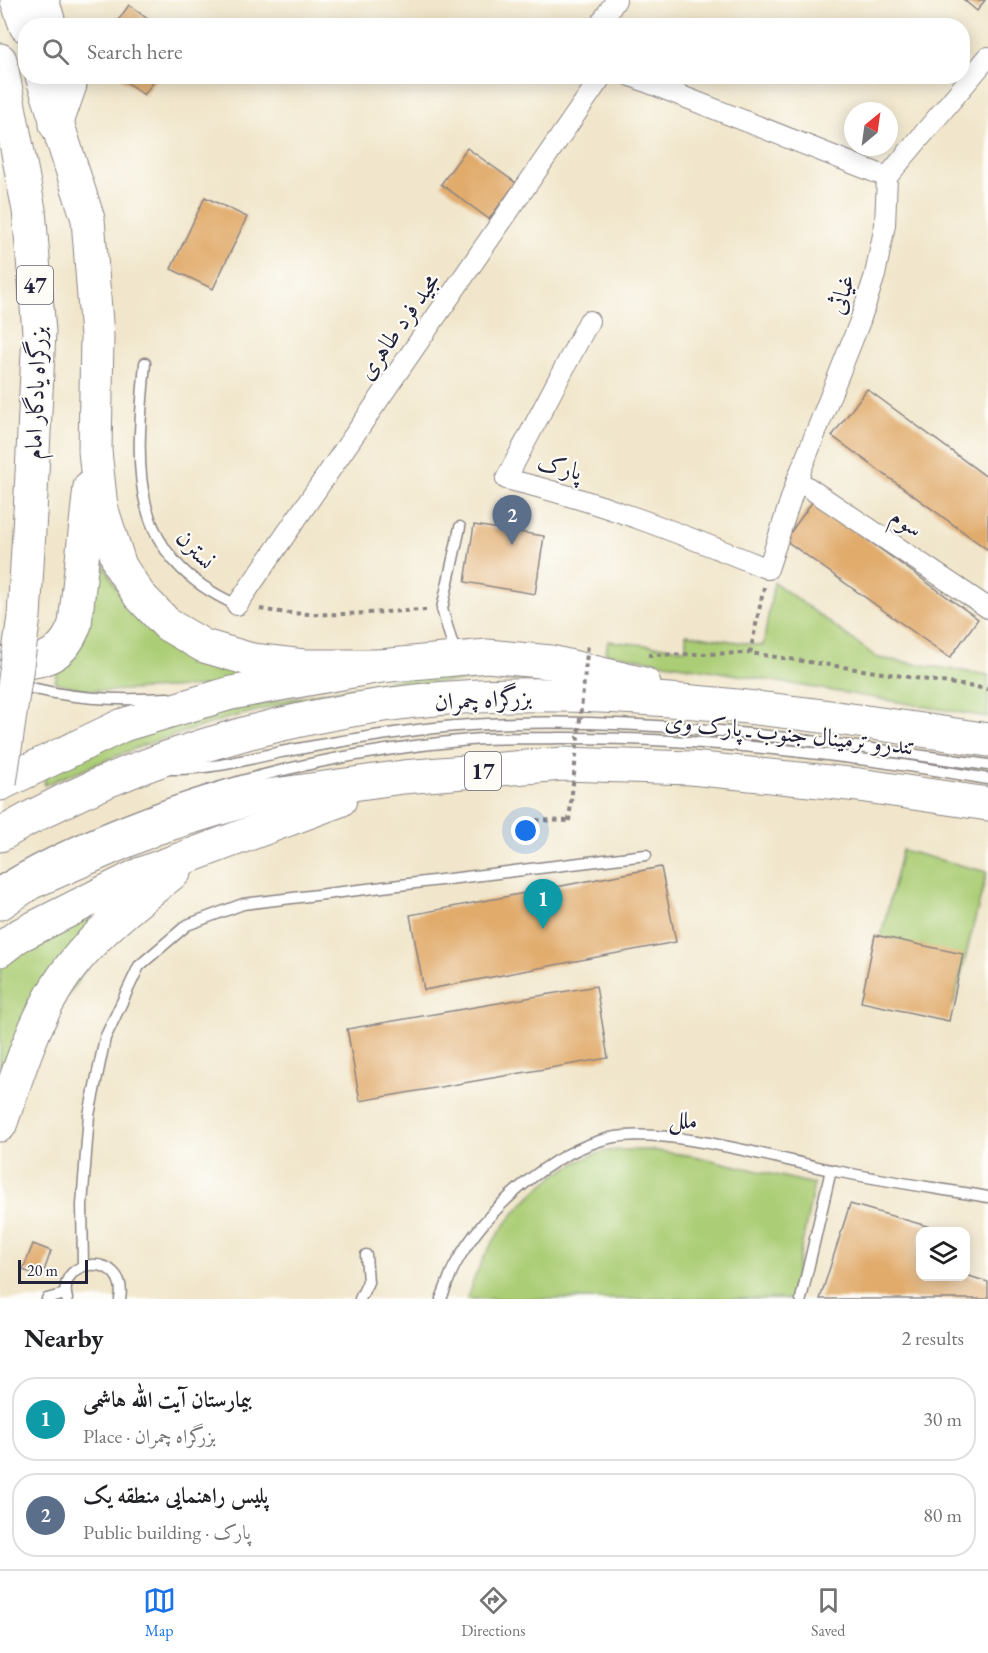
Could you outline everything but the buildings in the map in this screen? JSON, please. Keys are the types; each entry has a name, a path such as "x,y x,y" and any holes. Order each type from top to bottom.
{"highway":[{"path":"17,0 23,18"},
{"path":"42,0 48,18"},
{"name":"بزرگراه یادگار امام","path":"0,60 29,210 39,332 24,617 0,783"},
{"path":"44,84 88,219 97,336 95,451 101,507 120,566 140,596 168,625 204,646 252,660 304,666 380,666"},
{"path":"56,125 70,84"},
{"path":"0,663 42,661 60,651 70,639 75,624 85,517 95,451"},
{"path":"0,783 123,725 231,693 380,666 487,656 551,662 731,706"},
{"name":"بزرگراه چمران","path":"0,835 42,810 144,768 245,732 331,714 423,702 521,695 603,697 731,706 869,722 988,740"},
{"name":"17","path":"0,903 30,884 156,828 253,798 403,777 563,764 691,768 859,785 988,804"},
{"path":"0,950 18,936 141,873 403,777"},
{"path":"0,1125 34,1033 56,989 74,963 151,890 204,849"}],"street":[{"path":"604,18 616,0"},
{"path":"970,78 988,57"},
{"name":"مجید فرد طاهری","path":"237,605 596,84"},
{"path":"651,84 887,177 965,84"},
{"name":"غیاثی","path":"768,569 797,480 860,321 875,275 885,225 887,177"},
{"name":"پارک","path":"589,321 506,479 572,495 648,520 768,569"},
{"name":"سوم","path":"797,480 988,608"}],"lane":[{"name":"نسترن","path":"145,363 140,423 142,492 159,543 189,577 211,593 237,605"},
{"path":"456,659 442,609 460,527"},
{"path":"0,680 56,695 105,700 231,693"},
{"path":"144,768 199,770 342,741 466,725 522,722 695,727 794,738 988,765"},
{"name":"تندرو ترمینال جنوب ـ پارک وی","path":"0,881 35,860 112,824 237,780 362,754 471,740 648,738 773,748 988,779"},
{"path":"83,1266 82,1205 89,1115 105,1038 139,966 187,925 243,904 646,855"},
{"name":"ملل","path":"441,1299 455,1266 470,1242 505,1202 527,1182 573,1151 611,1138 653,1136 711,1145 831,1170 988,1197"},
{"path":"801,1299 831,1170"},
{"path":"360,1299 368,1282 366,1256"},
{"path":"47,1299 66,1296 69,1277 83,1266 100,1265 108,1269 119,1283 120,1299"}],"path":[{"path":"768,569 750,653 988,689"},
{"path":"237,605 276,612 360,613"},
{"path":"536,820 569,821 588,644"}],"green space":[{"path":"92,540 124,601 150,629 182,649 254,674 229,685 107,691 81,689 55,682 57,673 76,651"},
{"path":"774,582 878,658 988,675 988,717 606,653 608,641 686,649 686,634 763,646"},
{"path":"489,663 571,677 418,683 322,694 225,719 144,745 44,785 46,768 166,721"},
{"path":"902,850 987,872 953,1006 869,985"},
{"path":"145,881 0,1096 0,965"},
{"path":"618,1150 650,1150 694,1156 814,1184 791,1299 467,1299 486,1253 516,1211 535,1192 576,1163 599,1153"}],"place":[{"name":"پلیس راهنمایی منطقه یک","path":"512,545"},
{"name":"بیمارستان آیت الله هاشمی","path":"543,929"}]}
